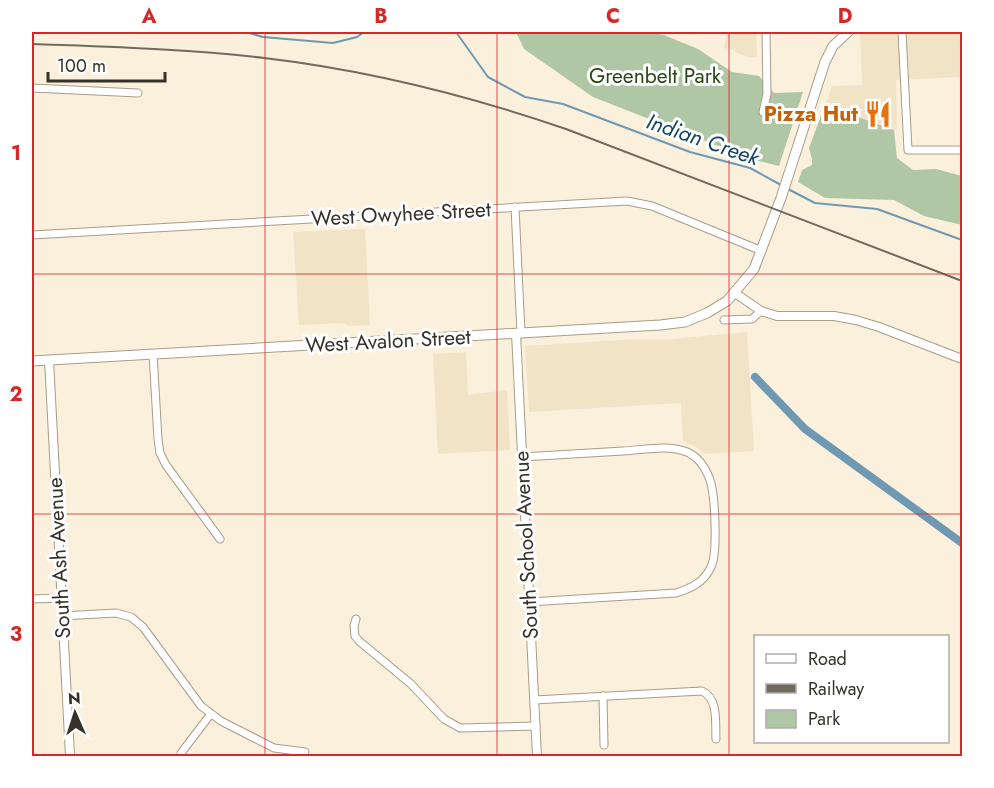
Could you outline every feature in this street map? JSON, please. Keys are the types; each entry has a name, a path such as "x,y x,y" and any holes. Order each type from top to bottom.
{"main road":[{"name":"West Avalon Street","path":"32,361 685,322 708,313 727,301 754,269 781,198 825,62 843,33"}],"street":[{"path":"763,112 767,94 766,32"},
{"path":"902,32 908,150 963,150"},
{"path":"32,88 138,93"},
{"name":"West Owyhee Street","path":"32,235 627,201 652,206 762,251"},
{"path":"515,207 518,333"},
{"path":"735,292 761,311 777,315 834,316 856,320 963,359"},
{"path":"724,320 752,318 761,311"},
{"name":"South School Avenue","path":"518,333 537,756"},
{"path":"153,354 160,453 169,470 220,539"},
{"name":"South Ash Avenue","path":"49,360 70,756"},
{"path":"522,457 667,448 682,450 699,460 710,481 712,492 714,558 700,583 676,593 529,602"},
{"path":"32,599 62,598"},
{"path":"62,616 116,613 131,617 142,627 210,715 274,748 305,752"},
{"path":"356,619 355,636 359,641 393,668 444,719 453,725 470,728 536,726"},
{"path":"534,700 702,691 709,694 714,704 716,739"},
{"path":"603,696 604,745"},
{"path":"181,753 210,715"}],"shaded area":[{"path":"727,32 756,32 757,57 751,58 724,48"},
{"path":"860,32 962,32 962,77 896,80 897,130 825,105 832,86 862,85"},
{"path":"365,229 370,325 349,326 343,323 299,325 293,232"},
{"path":"747,332 754,451 704,454 698,448 683,441 681,403 529,412 525,346 671,339"},
{"path":"466,352 468,395 507,390 510,450 438,454 433,354"}],"green space":[{"name":"Greenbelt Park","path":"516,32 647,32 664,35 698,49 732,72 759,76 774,93 803,92 779,166 751,159 593,97 524,49"},
{"path":"825,105 894,130 897,158 913,170 936,169 962,176 962,225 924,216 894,200 825,198 798,182 802,170 812,165 809,148"}],"waterway":[{"name":"Indian Creek","path":"246,32 263,37 333,43 357,37 364,32"},
{"name":"Indian Creek","path":"456,32 488,77 525,97 563,104 690,152 750,168 781,185"},
{"name":"Indian Creek","path":"788,189 815,203 877,209 962,240"},
{"path":"755,377 805,429 962,543"}],"railway":[{"path":"32,44 177,50 264,58 341,69 416,85 492,105 566,129 962,281"}],"place":[{"name":"Pizza Hut","path":"878,114"}]}
